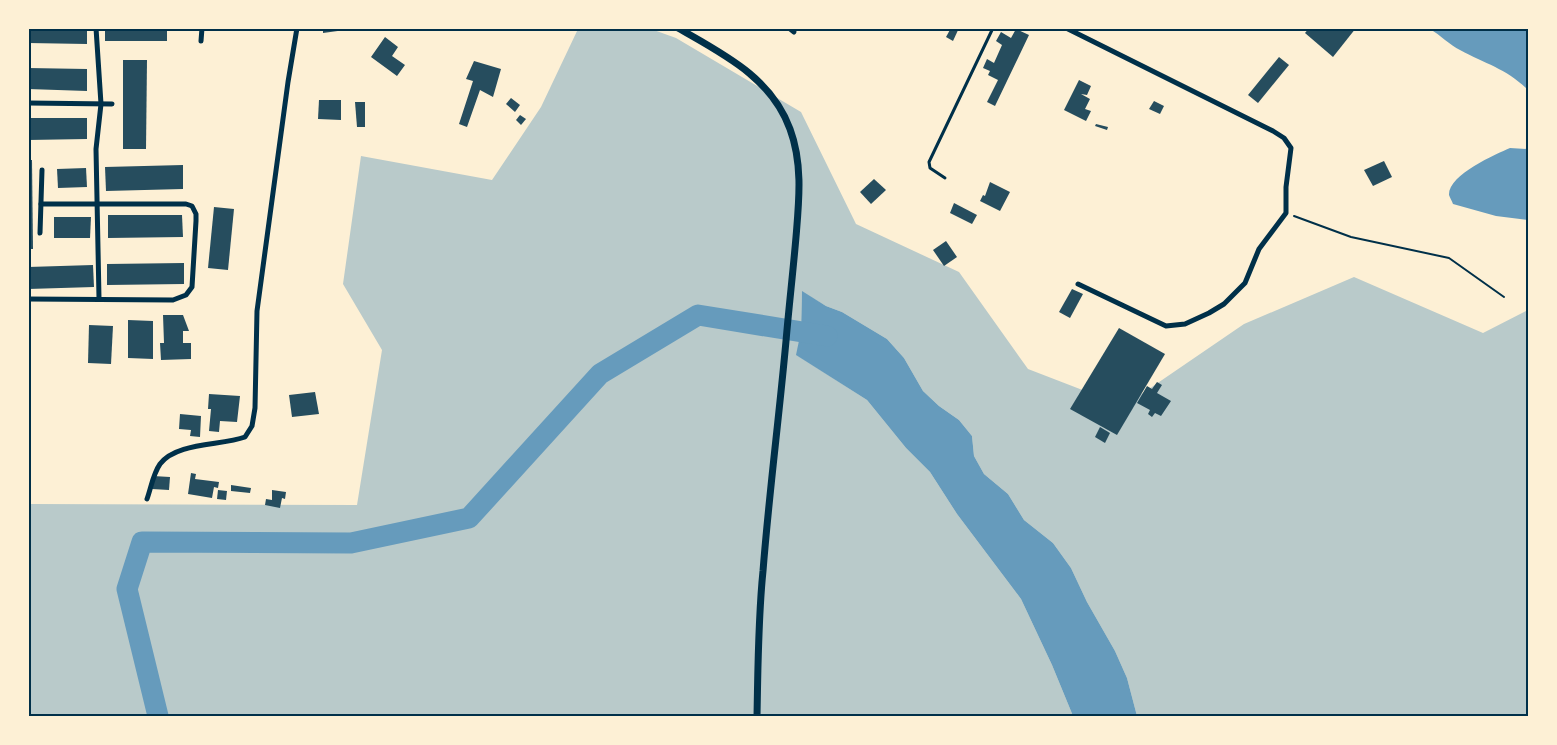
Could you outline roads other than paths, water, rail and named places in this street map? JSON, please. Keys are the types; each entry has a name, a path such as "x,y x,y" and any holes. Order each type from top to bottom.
{"street":[{"path":"96,28 100,104 96,149 99,298"},
{"path":"201,41 202,28"},
{"path":"147,500 156,472 168,457 200,446 245,437 253,421 257,311 297,28"},
{"path":"678,28 732,59 751,73 773,98 790,128 796,146 800,190 780,410 762,573 757,717"},
{"path":"1066,28 1284,138 1291,148 1286,187 1286,213 1259,249 1245,283 1224,304 1193,322 1166,326 1078,284"},
{"path":"28,104 112,104"},
{"path":"40,233 42,170"},
{"path":"28,300 99,298 173,300 186,295 193,283 196,214 192,206 186,204 41,204"}],"lane":[{"path":"945,178 930,168 929,162 993,28"}],"water":[{"path":"1430,29 1528,29 1528,90 1504,72 1456,48"},
{"path":"1510,148 1528,149 1528,220 1496,216 1453,204 1449,195 1456,180 1474,166"},
{"path":"802,291 887,339 904,358 923,391 959,420 972,436 974,456 984,474 1008,494 1024,520 1053,543 1071,568 1115,651 1127,678 1137,716 1073,716 1021,599 957,514 930,472 906,448 867,400 796,355 801,331"}],"waterway":[{"path":"158,716 127,589 142,542 351,543 469,518 600,374 698,315 827,336"}]}
